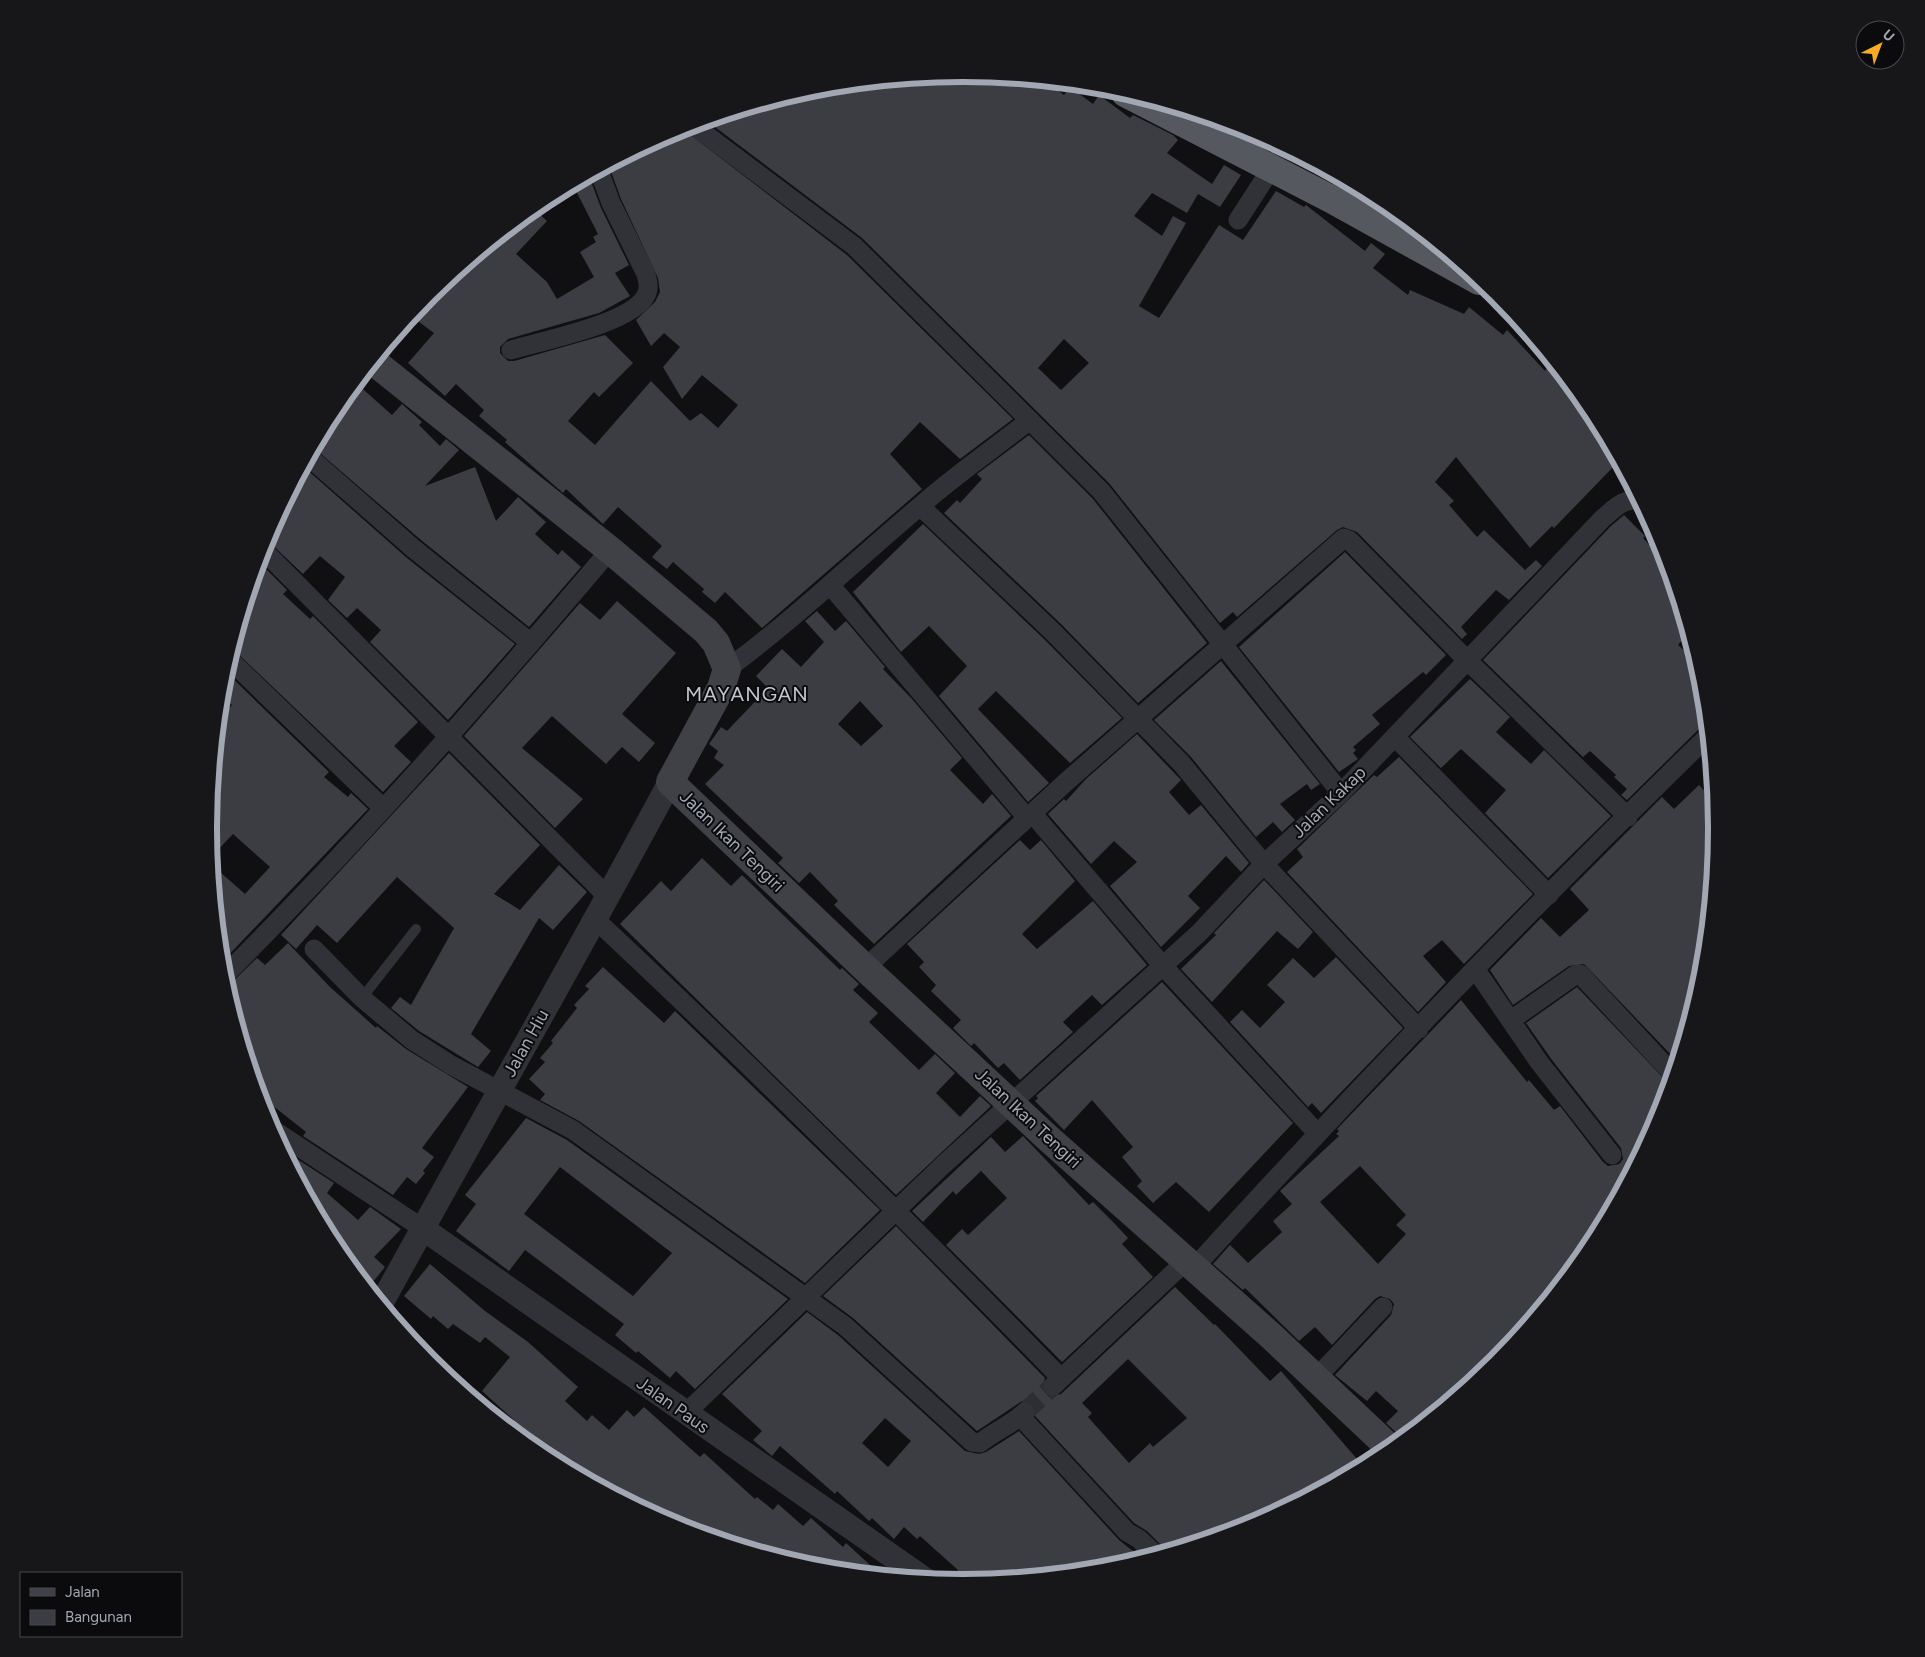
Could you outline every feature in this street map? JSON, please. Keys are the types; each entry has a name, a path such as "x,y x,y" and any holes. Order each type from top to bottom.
{"highway":[{"path":"1152,107 1271,169 1336,189 1426,244"}],"main road":[{"path":"378,365 610,550 706,631 716,643 727,669 721,688 670,782"},
{"name":"Jalan Ikan Tengiri","path":"670,782 864,968 1189,1265 1270,1335 1384,1444"}],"street":[{"path":"700,130 854,246 1100,491 1341,793"},
{"path":"1238,220 1271,169"},
{"path":"510,350 601,325 626,311 645,297 648,286 646,274 611,203 601,176"},
{"path":"727,669 767,640 831,586 920,506 1030,420"},
{"path":"313,461 414,549 531,643"},
{"name":"Jalan Kakap","path":"686,1414 897,1210 1163,966 1264,864 1341,793 1603,518 1622,502 1632,499"},
{"path":"920,506 1054,632 1182,764 1264,864 1419,1029"},
{"path":"864,968 1137,719 1224,646 1344,538 1349,540 1466,660 1628,817"},
{"path":"230,969 448,736 531,643 610,550"},
{"path":"268,555 608,897"},
{"path":"831,586 1163,966 1317,1133"},
{"path":"235,665 382,808"},
{"path":"1395,737 1549,895"},
{"path":"596,920 738,1054 897,1210 1057,1382 1189,1265 1549,895 1703,741"},
{"name":"Jalan Hiu","path":"384,1298 596,920 670,782"},
{"path":"314,949 362,998 412,1040 451,1066 573,1130 845,1326 975,1444 1003,1429 1023,1414 1121,1526 1152,1550"},
{"path":"1476,970 1539,1062 1612,1155"},
{"path":"1511,1020 1575,975 1580,974 1669,1069"},
{"path":"284,1138 422,1228"},
{"name":"Jalan Paus","path":"422,1228 916,1573"},
{"path":"1316,1378 1383,1307"}],"lane":[{"path":"362,998 416,929"}],"building":[{"path":"962,82 1055,88 1064,95 1068,90 1076,92 1093,104 1100,96 1130,118 1133,115 1173,135 1178,140 1167,153 1212,184 1224,165 1241,175 1220,207 1198,194 1187,213 1152,193 1134,216 1162,236 1173,216 1186,223 1139,306 1159,318 1219,225 1243,240 1276,191 1304,207 1306,205 1365,251 1371,243 1385,254 1373,268 1408,295 1410,290 1464,314 1469,307 1503,335 1507,330 1545,371 1547,368 1556,376 1583,414 1614,466 1554,528 1552,526 1530,548 1456,457 1435,482 1454,501 1449,505 1477,537 1484,530 1525,570 1536,560 1542,566 1509,600 1496,590 1461,627 1467,634 1462,639 1357,532 1343,527 1337,530 1237,617 1233,612 1220,623 1109,483 862,238 713,126 769,108 817,97 865,89 914,84","holes":["1064,339 1089,363 1061,390 1038,368"]},
{"path":"690,134 847,255 1013,419 960,459 920,422 890,454 922,489 762,628 725,592 715,603 702,592 704,589 673,562 667,569 652,557 662,546 618,507 603,524 566,489 563,493 505,442 507,440 479,416 484,410 456,384 445,396 408,363 434,333 417,321 471,268 508,237 540,214 547,221 516,254 547,282 557,299 594,277 580,252 596,242 593,237 598,234 576,191 591,181 601,208 629,265 615,273 630,296 599,313 508,339 500,347 500,353 508,361 514,361 605,335 633,363 599,397 594,392 568,421 595,445 651,381 690,421 701,413 718,428 738,405 702,375 682,399 663,367 680,347 664,333 651,346 636,320 655,302 660,292 658,278 621,199 611,171"},
{"path":"361,388 392,415 402,404 422,422 419,425 440,446 446,439 459,450 425,486 475,467 496,521 518,497 546,522 535,534 558,555 562,550 581,567 529,627 421,540 318,452"},
{"path":"1029,435 1093,499 1207,643 1138,703 1061,624 944,513 957,500 960,503 982,479 977,474"},
{"path":"308,470 407,558 515,644 448,720 370,642 381,630 357,608 347,618 328,600 345,577 320,556 303,574 272,545"},
{"path":"1624,515 1645,536 1643,538 1655,551 1683,635 1684,638 1678,645 1687,653 1701,727 1627,800 1621,795 1627,789 1614,777 1616,775 1590,751 1583,757 1483,660 1611,526"},
{"path":"923,524 1045,640 1122,718 1070,763 996,691 978,709 1049,783 1028,802 939,696 967,666 929,626 901,652 853,592"},
{"path":"1345,552 1446,655 1426,675 1423,672 1372,715 1380,724 1353,747 1356,750 1353,753 1358,759 1339,772 1239,647"},
{"path":"264,567 287,590 283,594 310,619 313,616 418,722 394,746 411,762 383,792 238,653"},
{"path":"617,601 676,653 622,714 655,743 639,762 622,747 606,764 552,716 522,748 583,799 555,828 464,736 580,603 600,620"},
{"path":"817,611 835,631 846,621 885,667 883,669 912,699 962,758 950,770 983,804 992,794 1011,816 874,944 834,905 838,901 810,872 799,883 778,863 783,858 705,784 724,765 714,758 718,751 709,744 721,727 727,731 768,688 756,676 782,649 801,667 824,642 805,621","holes":["860,701 883,726 861,746 838,724"]},
{"path":"1221,661 1320,784 1311,790 1307,784 1280,804 1295,820 1282,832 1273,822 1256,837 1191,757 1154,720"},
{"path":"232,678 329,772 324,777 348,797 351,793 368,809 228,956 218,870 245,894 270,867 233,834 217,850 218,780 226,711 232,705 228,701"},
{"path":"1470,679 1510,717 1496,732 1531,764 1544,750 1611,816 1548,878 1485,813 1506,790 1461,749 1441,768 1410,737"},
{"path":"1137,734 1181,780 1169,792 1189,815 1201,805 1249,863 1241,872 1226,856 1188,896 1200,908 1161,947 1110,886 1137,862 1114,841 1091,864 1048,814 1064,799 1066,801 1086,779"},
{"path":"449,753 540,845 494,894 520,910 559,865 587,892 553,930 539,918 471,1034 491,1051 478,1067 419,1031 391,1008 400,997 411,1005 454,928 397,877 337,943 317,925 296,949 281,935"},
{"path":"1399,757 1533,894 1464,964 1442,940 1423,956 1446,982 1418,1012 1287,872 1303,857 1297,849 1374,775 1377,777"},
{"path":"1699,785 1707,794 1707,877 1702,926 1694,974 1673,1056 1584,964 1569,966 1513,1005 1490,970 1541,918 1560,937 1589,910 1570,889 1662,797 1674,809"},
{"path":"1020,840 1030,850 1041,840 1075,881 1022,934 1037,949 1093,901 1147,965 1102,1005 1092,995 1063,1022 1073,1032 1020,1080 1004,1063 998,1068 974,1043 971,1046 953,1028 961,1020 931,991 936,985 919,967 924,962 907,944"},
{"path":"702,858 731,886 742,875 840,970 842,968 859,984 853,990 878,1013 869,1022 919,1070 935,1054 955,1073 936,1093 960,1117 980,1096 991,1106 896,1195 620,924 661,881 671,891"},
{"path":"1264,880 1313,932 1298,949 1277,931 1212,1002 1181,969 1216,935 1214,933"},
{"path":"288,943 330,987 376,1028 377,1026 406,1049 468,1087 422,1148 434,1157 416,1184 407,1177 393,1195 303,1136 306,1132 272,1105 270,1107 242,1022 233,981 257,958 265,965"},
{"path":"1336,957 1403,1028 1321,1113 1312,1103 1308,1107 1230,1022 1242,1010 1260,1028 1285,1002 1267,985 1293,958 1314,978"},
{"path":"603,967 664,1023 675,1011 880,1210 805,1283 579,1121 540,1100 545,1094 529,1079 545,1062 540,1058 553,1043 551,1041 577,1008 574,1005 589,989 585,986"},
{"path":"1162,982 1293,1123 1209,1212 1176,1182 1153,1203 1137,1186 1142,1181 1122,1157 1133,1147 1092,1100 1064,1130 1035,1101 1038,1098 1036,1096"},
{"path":"1577,987 1665,1079 1652,1114 1632,1158 1609,1202 1583,1243 1554,1283 1490,1356 1454,1389 1398,1434 1386,1423 1398,1411 1376,1391 1367,1401 1335,1375 1391,1315 1394,1304 1390,1299 1380,1296 1375,1299 1332,1345 1315,1327 1299,1341 1245,1288 1243,1290 1213,1264 1230,1245 1248,1263 1282,1232 1273,1221 1292,1204 1280,1191 1339,1136 1336,1134 1339,1131 1337,1129 1461,1000 1527,1082 1529,1080 1554,1110 1560,1106 1603,1162 1608,1166 1619,1164 1623,1159 1621,1148 1552,1060 1526,1023","holes":["1360,1166 1406,1215 1396,1225 1406,1234 1378,1264 1320,1202"]},
{"path":"526,1118 567,1140 788,1299 695,1389 676,1371 670,1378 638,1351 636,1353 615,1335 624,1324 525,1250 509,1271 456,1231 476,1204 465,1195","holes":["560,1167 672,1253 633,1296 524,1214"]},
{"path":"1023,1136 1089,1205 1093,1202 1128,1238 1122,1244 1153,1277 1062,1362 946,1245 962,1229 968,1235 1007,1198 981,1171 956,1195 953,1191 923,1222 912,1211 991,1137 1005,1152"},
{"path":"293,1158 334,1183 327,1193 358,1220 370,1207 401,1229 374,1257 385,1267 372,1284 342,1243 329,1222 331,1219 323,1212"},
{"path":"896,1226 1045,1378 1042,1388 1049,1397 1061,1394 1175,1287 1215,1324 1270,1381 1281,1371 1358,1461 1292,1498 1248,1518 1163,1547 1147,1531 1134,1523 1035,1416 1033,1404 1022,1401 977,1431 853,1318 823,1296","holes":["1128,1359 1187,1418 1153,1447 1150,1443 1129,1463 1088,1417 1092,1413 1082,1403"]},
{"path":"430,1264 485,1311 528,1342 578,1387 565,1401 587,1421 592,1415 609,1430 627,1410 634,1417 644,1407 700,1457 704,1453 755,1499 757,1497 773,1510 778,1504 803,1526 811,1518 843,1547 846,1543 874,1569 817,1560 769,1549 723,1535 677,1518 589,1475 512,1423 514,1420 482,1391 510,1357 485,1337 480,1343 453,1324 448,1329 433,1316 431,1319 404,1296"},
{"path":"807,1312 838,1335 965,1451 979,1454 986,1452 1019,1431 1119,1540 1136,1554 1060,1568 1011,1573 955,1574 958,1570 920,1536 917,1539 904,1527 894,1539 872,1518 869,1521 837,1491 835,1494 780,1446 772,1456 753,1440 762,1431 722,1394","holes":["885,1418 911,1441 888,1467 862,1443"]}],"tunnel":[{"path":"1025,1412 1053,1386"}],"district":[{"name":"MAYANGAN","path":"747,694"}]}
